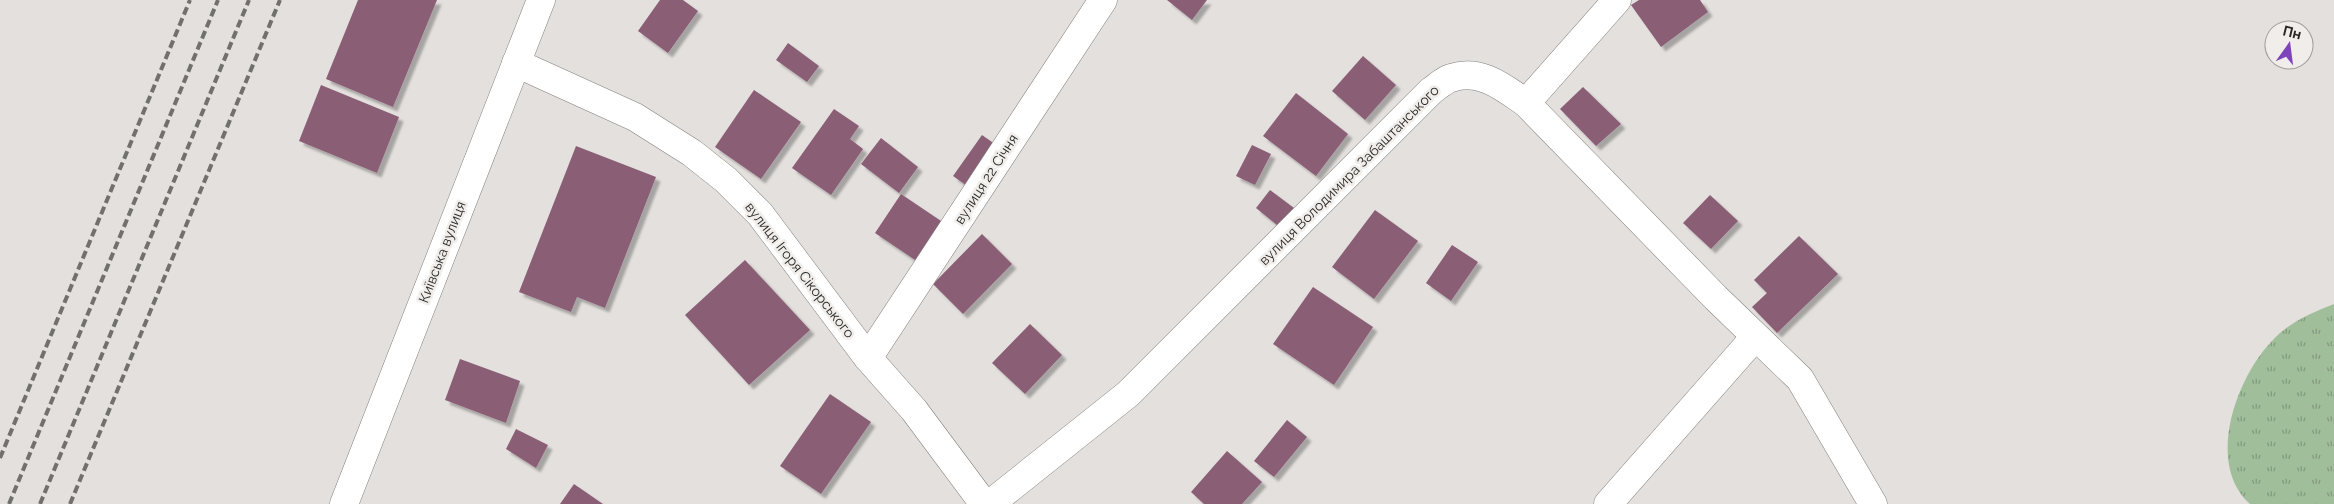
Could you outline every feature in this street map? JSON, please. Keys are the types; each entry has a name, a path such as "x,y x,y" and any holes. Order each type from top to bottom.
{"street":[{"name":"Київська вулиця","path":"344,504 541,0"},
{"name":"вулиця 22 Січня","path":"868,358 1103,0"},
{"path":"1526,103 1617,0"},
{"name":"вулиця Ігоря Сікорського","path":"516,63 635,118 692,153 726,180 760,214 868,358 914,410 984,504"},
{"name":"вулиця Володимира Забаштанського","path":"990,504 1128,394 1431,91 1449,78 1472,74 1496,82 1526,103 1756,337 1800,379 1872,504"},
{"path":"1608,504 1756,337"}],"green space":[{"path":"2334,304 2334,504 2250,504 2237,487 2229,467 2228,445 2231,421 2237,398 2247,376 2259,357 2279,334 2301,319"}],"building":[{"path":"358,0 437,0 393,107 326,79"},
{"path":"660,0 683,0 698,11 668,53 638,31"},
{"path":"1167,0 1207,0 1192,20"},
{"path":"1639,0 1700,0 1708,12 1661,47 1631,5"},
{"path":"788,43 819,66 807,82 776,60"},
{"path":"1363,56 1396,85 1365,120 1332,91"},
{"path":"321,85 399,117 377,173 299,141"},
{"path":"1583,87 1621,124 1596,146 1560,109"},
{"path":"754,90 801,122 761,179 715,147"},
{"path":"1296,93 1348,134 1316,176 1263,136"},
{"path":"834,109 859,126 850,139 863,149 831,195 792,168"},
{"path":"982,135 999,147 970,188 953,176"},
{"path":"881,138 918,167 899,193 861,164"},
{"path":"1252,145 1271,154 1255,185 1236,176"},
{"path":"576,146 656,177 605,308 577,297 571,312 519,292"},
{"path":"1270,190 1298,211 1283,230 1256,208"},
{"path":"901,194 947,225 921,264 875,233"},
{"path":"1710,195 1738,221 1711,249 1683,223"},
{"path":"1375,210 1418,241 1374,299 1332,267"},
{"path":"982,234 1012,264 963,314 933,284"},
{"path":"1799,236 1838,274 1777,333 1752,307 1767,293 1754,280"},
{"path":"1452,245 1478,262 1451,301 1426,283"},
{"path":"745,260 810,330 749,385 685,315"},
{"path":"1313,287 1373,327 1334,385 1273,344"},
{"path":"1030,324 1062,355 1025,394 992,363"},
{"path":"460,359 520,381 506,423 445,400"},
{"path":"830,394 871,422 821,494 780,466"},
{"path":"1287,420 1307,437 1274,477 1254,461"},
{"path":"516,429 548,445 536,468 506,449"},
{"path":"1227,451 1262,482 1242,504 1204,504 1191,492"},
{"path":"574,484 603,504 560,504"}],"railway":[{"path":"0,458 190,0"},
{"path":"9,504 218,0"},
{"path":"40,504 249,0"},
{"path":"70,504 280,0"}]}
